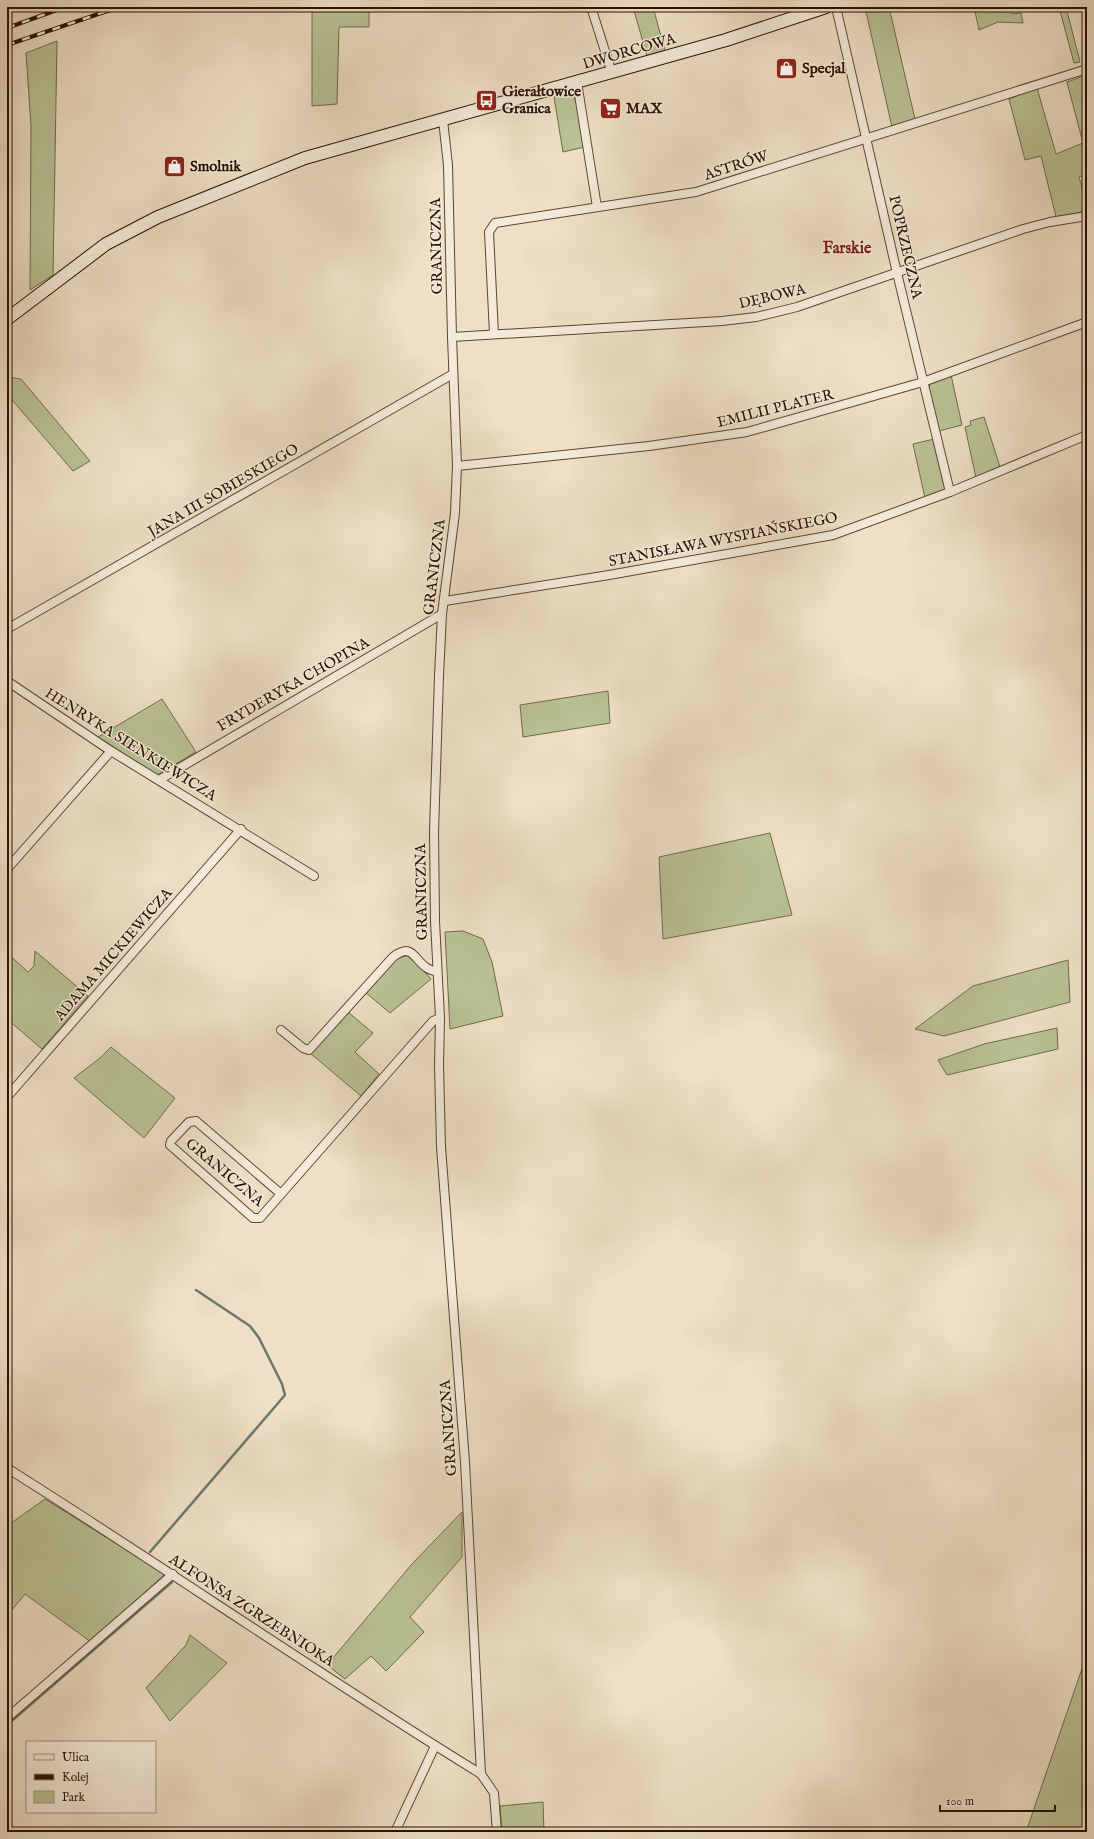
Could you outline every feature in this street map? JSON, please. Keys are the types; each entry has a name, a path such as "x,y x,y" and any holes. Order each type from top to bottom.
{"main road":[{"name":"DWORCOWA","path":"7,319 106,244 158,216 305,158 726,40 826,7"}],"street":[{"path":"591,7 612,73"},
{"name":"POPRZECZNA","path":"836,7 897,273 950,492"},
{"name":"ASTRÓW","path":"494,334 489,232 490,227 495,223 696,192 866,140 1087,69"},
{"path":"577,82 597,207"},
{"name":"GRANICZNA","path":"441,120 448,165 453,374 457,466 455,513 445,601 442,614 434,832 436,971 440,1018 439,1065 441,1147 465,1454 482,1774 494,1793 497,1832"},
{"name":"DĘBOWA","path":"452,337 722,321 756,316 797,307 1023,229 1050,222 1087,216"},
{"name":"EMILII PLATER","path":"457,466 649,446 747,432 923,382 1087,322"},
{"name":"JANA III SOBIESKIEGO","path":"7,629 453,374"},
{"name":"STANISŁAWA WYSPIAŃSKIEGO","path":"445,601 609,575 833,535 950,492 1087,435"},
{"name":"FRYDERYKA CHOPINA","path":"159,780 442,614"},
{"name":"HENRYKA SIENKIEWICZA","path":"7,681 111,751 240,829 314,876"},
{"path":"7,869 111,751"},
{"name":"ADAMA MICKIEWICZA","path":"7,1097 240,829"},
{"path":"281,1030 303,1048 309,1050 399,952 405,950 410,952 428,969 436,971"},
{"name":"GRANICZNA","path":"281,1194 196,1121 189,1122 171,1141 170,1145 253,1218 260,1218 433,1021 440,1018"},
{"name":"ALFONSA ZGRZEBNIOKA","path":"7,1468 172,1574 393,1720 482,1774"},
{"path":"7,1718 172,1574"},
{"path":"395,1832 435,1746"}],"green space":[{"path":"312,7 369,7 369,27 339,27 337,104 312,106"},
{"path":"633,7 653,7 665,51 647,56"},
{"path":"865,7 889,7 915,119 892,127"},
{"path":"974,7 1010,7 1012,14 1021,13 1023,23 998,22 979,30"},
{"path":"1059,7 1066,7 1080,62 1074,63"},
{"path":"57,41 53,275 30,290 31,126 26,53"},
{"path":"1084,76 1087,90 1087,174 1079,177 1087,204 1087,211 1056,217 1041,156 1025,160 1009,99 1037,88 1056,154 1083,143 1067,82"},
{"path":"574,92 585,147 563,152 554,97"},
{"path":"951,375 962,425 939,431 929,388 930,383"},
{"path":"7,377 21,379 90,461 73,471 7,394"},
{"path":"984,417 1001,470 976,478 965,427 971,425 970,421"},
{"path":"934,439 948,491 925,498 913,444"},
{"path":"608,691 610,723 523,737 520,705"},
{"path":"162,699 196,752 157,775 98,737"},
{"path":"770,833 792,915 663,939 659,857"},
{"path":"463,931 483,939 492,962 503,1016 450,1029 445,932"},
{"path":"35,951 88,996 42,1049 7,1019 7,953 28,972 34,966"},
{"path":"409,955 431,979 390,1013 365,992 394,960"},
{"path":"1068,960 1070,1002 944,1036 915,1029 973,986"},
{"path":"348,1012 373,1033 355,1052 379,1074 361,1096 310,1053"},
{"path":"1057,1028 1058,1049 947,1075 938,1060 984,1044"},
{"path":"111,1047 175,1098 144,1138 74,1078 100,1058"},
{"path":"45,1499 165,1574 91,1642 25,1594 7,1616 7,1526"},
{"path":"462,1512 462,1557 410,1617 424,1632 386,1671 371,1656 345,1679 327,1665 412,1564"},
{"path":"190,1635 227,1663 170,1721 146,1688 186,1645"},
{"path":"1087,1654 1087,1832 1026,1832"},
{"path":"543,1802 544,1832 502,1832 500,1806"}],"waterway":[{"path":"150,1552 285,1395 282,1384 259,1338 250,1326 196,1290"},
{"path":"7,1725 172,1582"}],"railway":[{"path":"7,28 65,7"},
{"path":"7,45 119,7"}],"place":[{"name":"Specjal","path":"787,68"},
{"name":"Gierałtowice Granica","path":"487,100"},
{"name":"MAX","path":"610,108"},
{"name":"Smolnik","path":"174,166"}],"district":[{"name":"Farskie","path":"847,247"}]}
